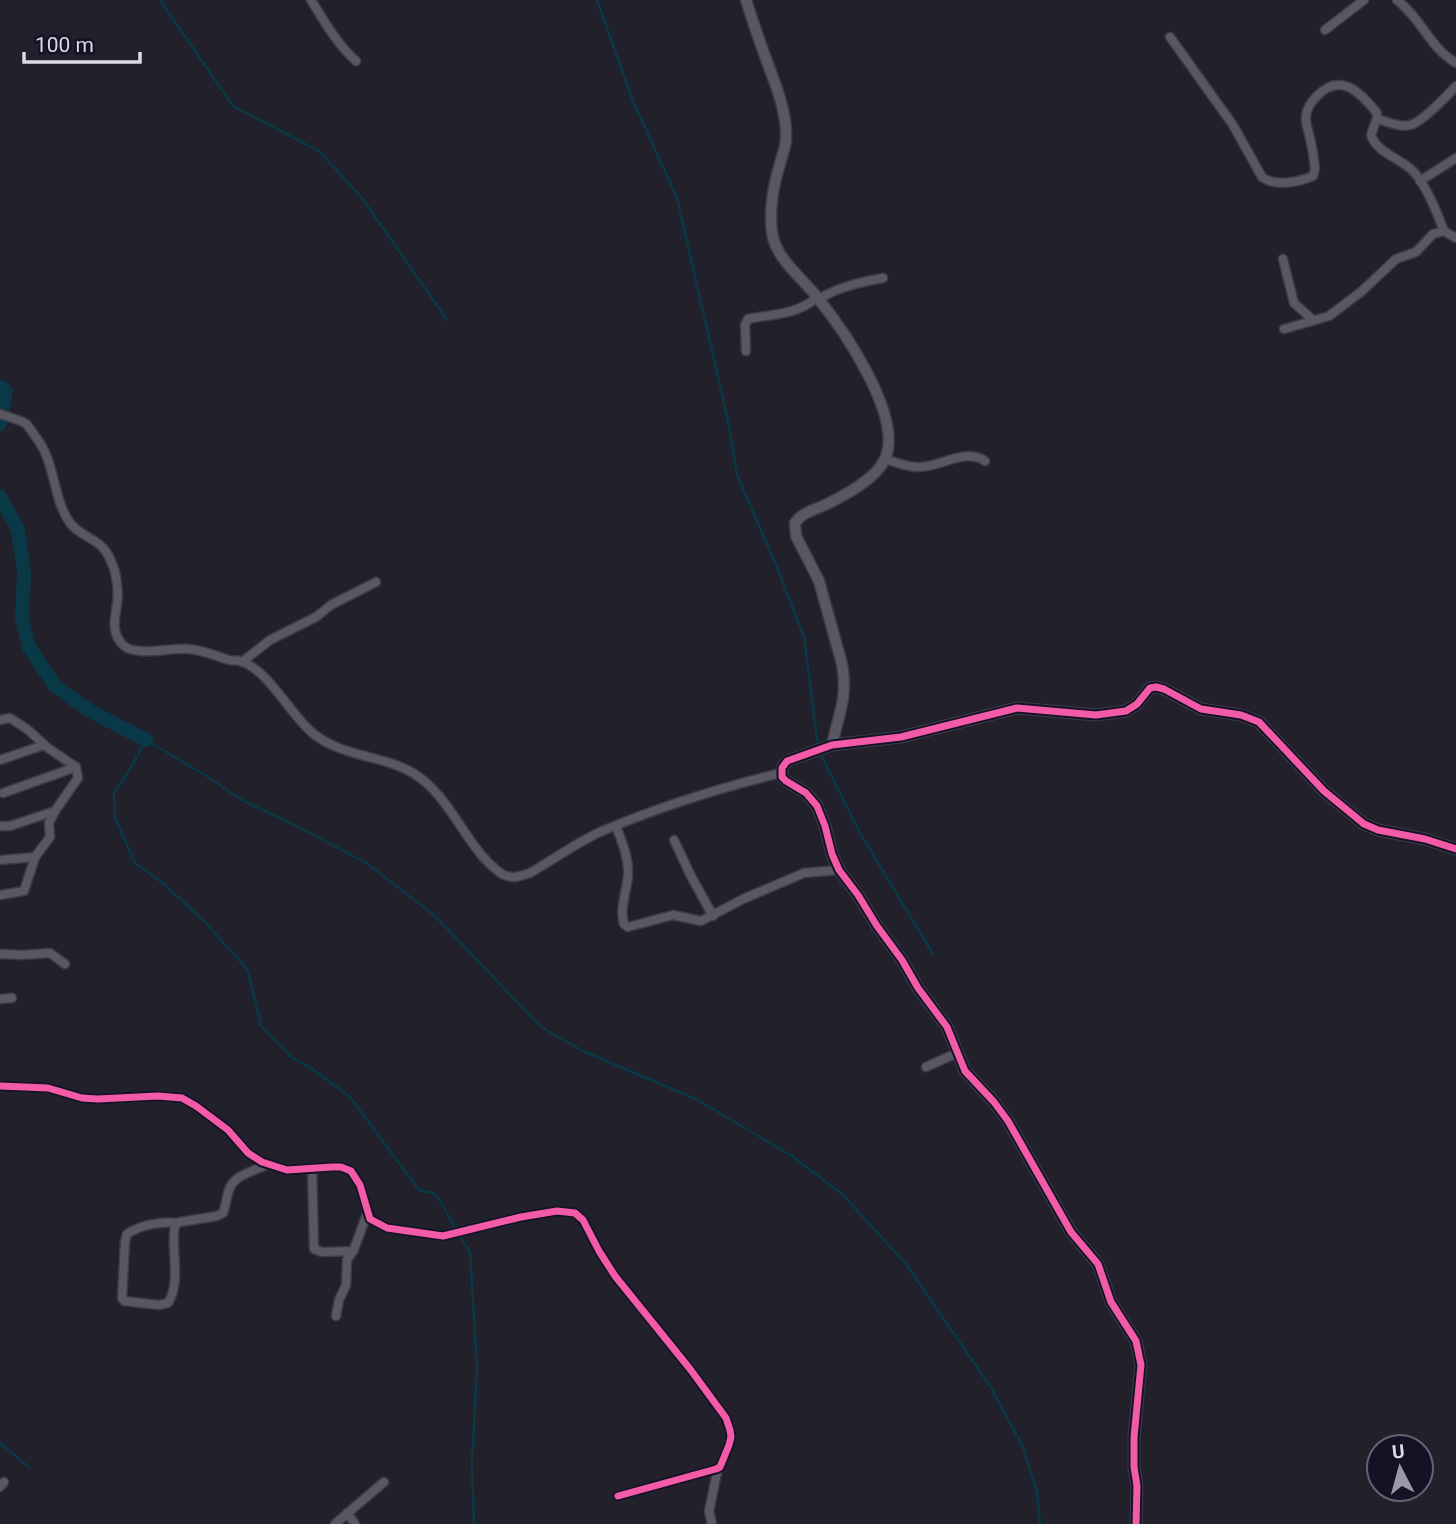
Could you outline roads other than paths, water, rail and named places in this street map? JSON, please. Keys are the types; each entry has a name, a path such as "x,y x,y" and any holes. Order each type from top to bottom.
{"street":[{"path":"311,0 333,37 356,61"},
{"path":"746,0 778,96 786,132 772,206 773,239 785,259 846,337 883,405 888,437 885,459 876,471 853,490 802,515 795,523 796,536 819,581 845,677 844,703 823,748"},
{"path":"1325,30 1363,0"},
{"path":"1396,0 1414,15 1445,57 1456,63"},
{"path":"1170,37 1233,125 1262,177 1269,182 1296,181 1313,176 1315,169 1306,117 1311,103 1332,85 1348,86 1377,113 1371,133 1375,144 1410,169 1420,181 1444,231 1456,238"},
{"path":"1377,119 1412,125 1456,86"},
{"path":"1420,181 1456,158"},
{"path":"1284,329 1329,316 1362,291 1396,259 1416,252 1433,234 1444,231"},
{"path":"1283,259 1294,303 1313,320"},
{"path":"746,351 745,325 748,319 791,312 842,288 883,278"},
{"path":"0,414 26,424 46,452 61,503 70,523 108,553 117,585 114,626 121,644 128,649 139,651 187,649 242,662 253,668 267,680 296,716 332,746 400,767 422,780 448,808 476,849 506,876 530,873 588,838 616,826 698,796 781,774"},
{"path":"885,459 919,467 969,456 985,461"},
{"path":"242,662 270,640 376,582"},
{"path":"1136,1524 1134,1437 1141,1365 1136,1341 1111,1302 1098,1264 1071,1232 1008,1121 965,1071 947,1027 918,988 859,895 839,870 817,806 807,793 786,781 781,774 784,763 823,748 909,736 1017,708 1088,714 1117,713 1132,709 1150,688 1156,687 1201,709 1241,715 1259,722 1324,792 1364,824 1378,830 1425,839 1456,849"},
{"path":"0,720 10,718 26,729 76,767 78,778 49,823 50,837 35,857 24,891 0,895"},
{"path":"0,760 44,745"},
{"path":"3,793 76,767"},
{"path":"0,826 10,826 55,811"},
{"path":"616,826 628,864 622,917 626,926 667,915 701,921 743,899 804,873 839,870"},
{"path":"674,840 713,916"},
{"path":"0,860 35,857"},
{"path":"0,954 50,953 65,964"},
{"path":"0,999 12,998"},
{"path":"926,1067 957,1053"},
{"path":"0,1086 48,1088 82,1098 182,1098 228,1130 248,1153 267,1164 287,1170 341,1167 351,1171 360,1185 367,1214 374,1222 387,1228 437,1236 513,1218 557,1211 579,1216 615,1276 726,1418 731,1437 718,1468 709,1511 712,1524"},
{"path":"177,1223 174,1228 175,1282 168,1303 159,1305 124,1301 122,1279 127,1234 135,1229 154,1225 220,1215 224,1211 229,1188 235,1180 267,1164"},
{"path":"312,1169 314,1249 322,1252 353,1251"},
{"path":"336,1316 346,1285 347,1260 367,1214"},
{"path":"618,1496 718,1468"},
{"path":"335,1524 384,1482"},
{"path":"346,1513 355,1524"}],"waterway":[{"path":"160,0 233,106 319,151 362,198 448,321"},
{"path":"597,0 633,101 677,198 727,416 737,475 804,637 818,746"},
{"path":"0,387 6,391 0,424"},
{"path":"0,496 18,530 24,573 22,618 29,647 55,686 90,711 146,740"},
{"path":"474,1524 472,1465 477,1366 470,1253 436,1194 419,1190 350,1097 311,1068 291,1057 261,1026 248,971 239,960 205,922 164,884 135,863 115,817 114,792 146,740 242,800 365,862 434,915 541,1027 583,1051 696,1099 792,1156 842,1194 906,1264 990,1386 1023,1447 1037,1492 1040,1524"},
{"path":"820,753 860,833 933,954"},
{"path":"0,1443 30,1468"}]}
